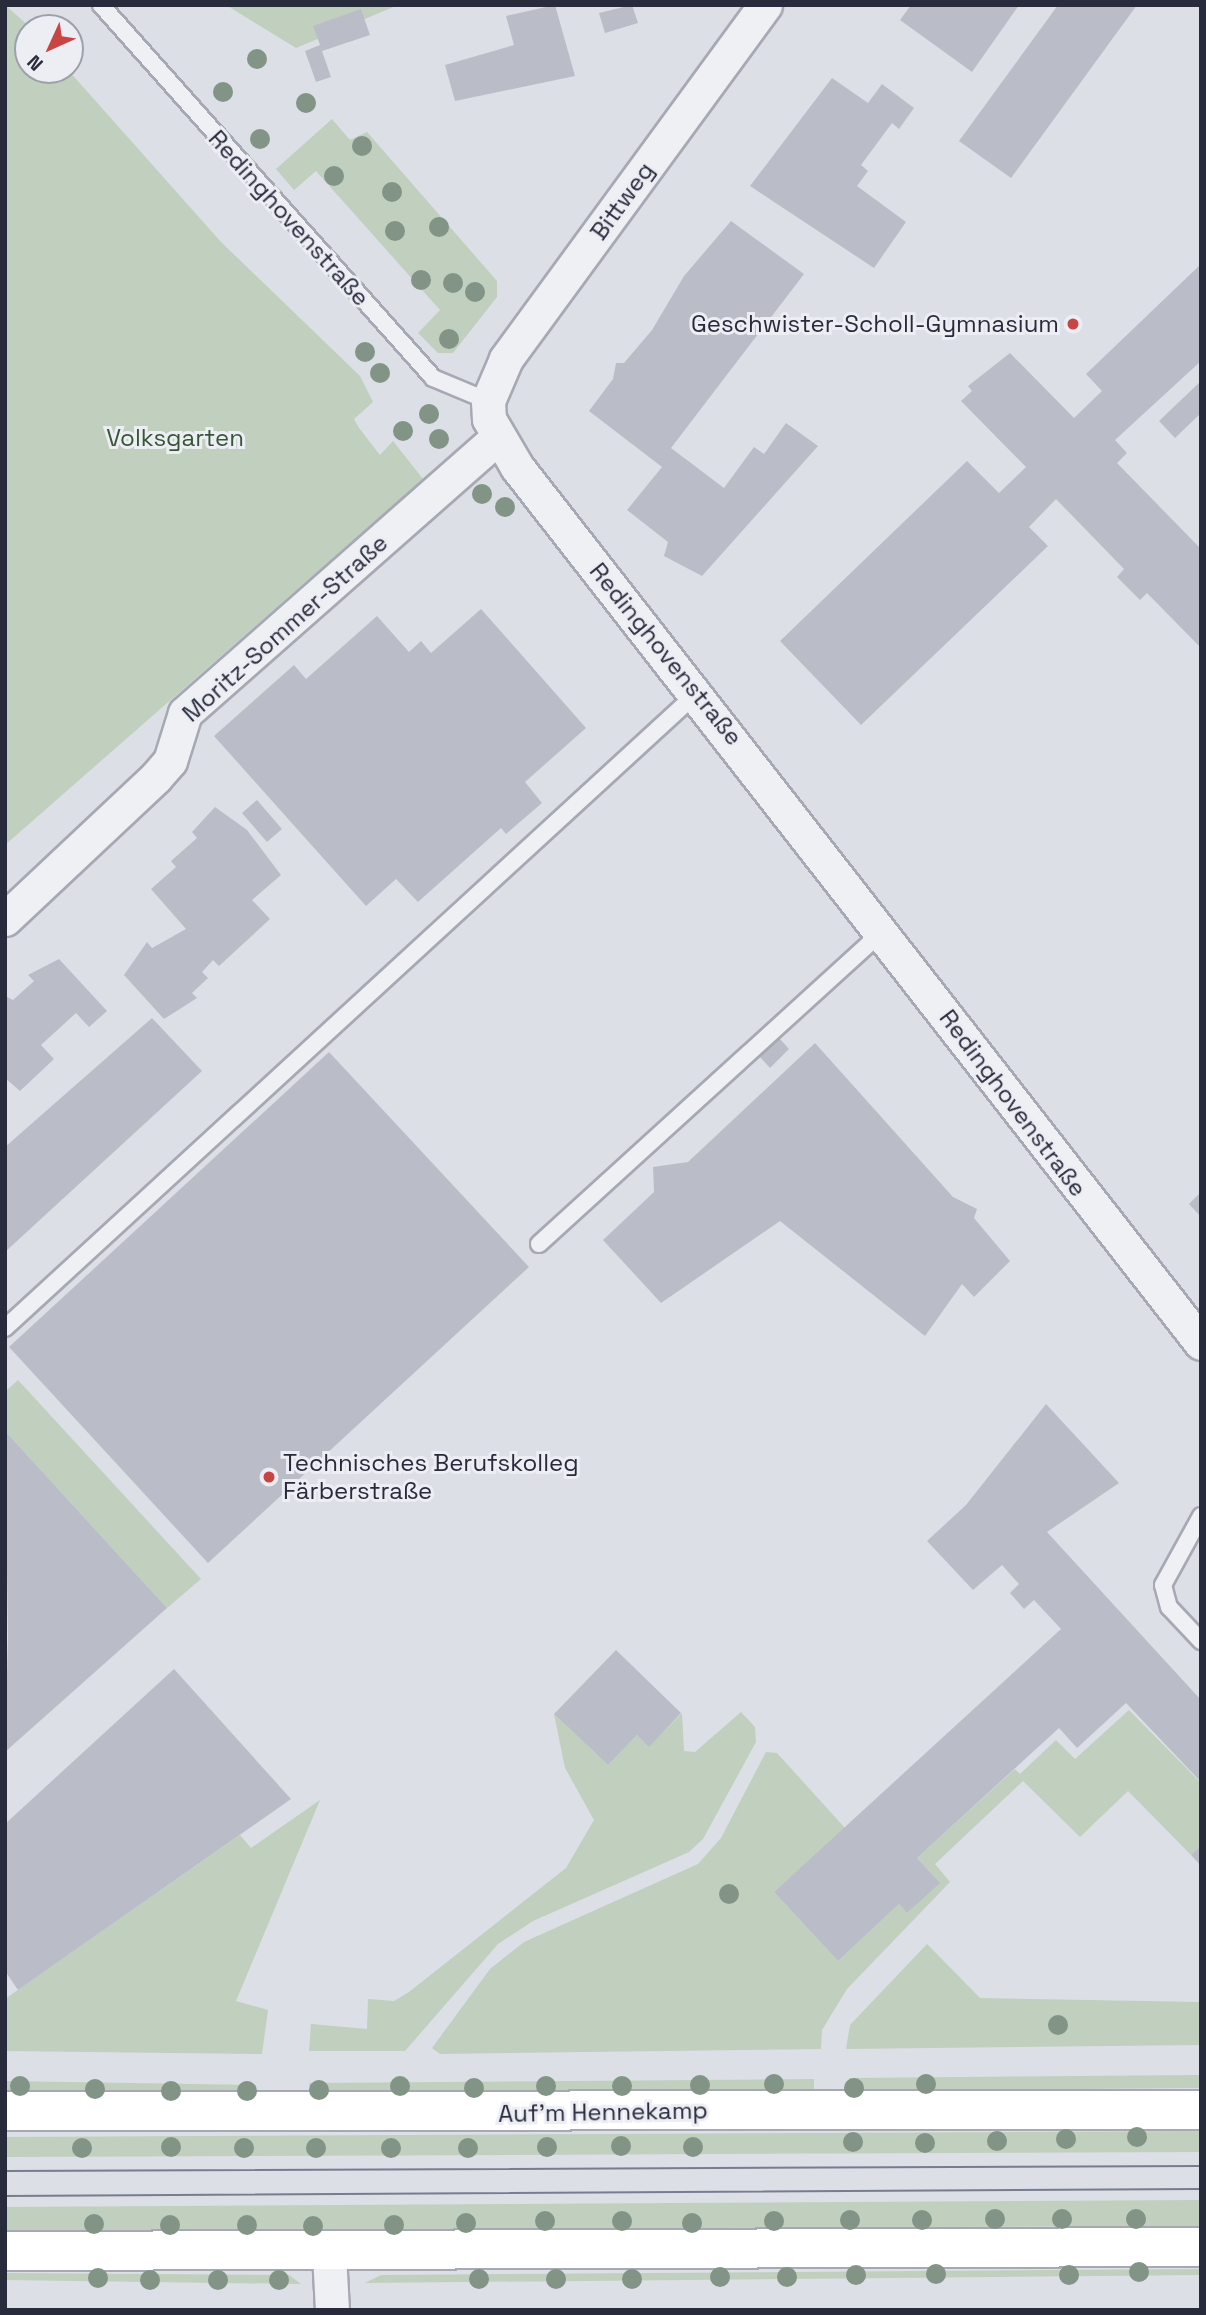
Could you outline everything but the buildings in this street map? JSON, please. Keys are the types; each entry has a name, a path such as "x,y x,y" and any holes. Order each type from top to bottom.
{"main road":[{"name":"Auf'm Hennekamp","path":"5,2111 1201,2110"},
{"path":"5,2252 329,2253 1201,2247"}],"street":[{"name":"Bittweg","path":"488,401 506,359 765,5"},
{"name":"Redinghovenstraße","path":"488,401 496,439 697,693 1201,1343"},
{"name":"Moritz-Sommer-Straße","path":"5,919 170,761 185,713 496,439"},
{"path":"329,2253 332,2310"}],"lane":[{"name":"Redinghovenstraße","path":"101,5 433,378 488,401"},
{"path":"5,1328 697,693"},
{"path":"539,1244 882,932"},
{"path":"1201,1516 1163,1585 1169,1607 1201,1641"}],"green space":[{"name":"Volksgarten","path":"5,5 15,14 14,84 80,84 221,242 360,376 373,402 354,419 359,428 380,455 393,441 423,479 5,845"},
{"path":"226,5 398,5 296,48"},
{"path":"332,119 350,140 367,132 497,281 497,297 453,353 438,353 418,333 440,310 316,171 294,190 276,169"},
{"path":"18,1380 201,1579 167,1608 5,1431 5,1392"},
{"path":"1129,1710 1201,1783 1201,1846 1191,1855 1128,1791 1080,1837 1023,1781 935,1864 950,1882 847,1989 822,2030 821,2049 440,2054 432,2048 490,1969 524,1942 698,1864 721,1838 766,1752 777,1753 845,1828 774,1892 838,1961 899,1904 907,1913 939,1882 917,1858 1015,1769 1020,1774 1056,1740 1075,1759"},
{"path":"741,1712 755,1727 756,1742 703,1839 689,1852 533,1921 498,1944 405,2051 309,2051 311,2024 367,2029 368,1999 394,2001 409,1992 566,1868 594,1820 565,1768 554,1714 608,1765 637,1735 649,1746 682,1713 684,1751 695,1752"},
{"path":"320,1800 236,2001 268,2010 262,2054 5,2051 5,1999 240,1835 251,1848"},
{"path":"927,1944 980,1998 1201,2002 1201,2045 846,2049 850,2025"},
{"path":"1201,2075 1201,2088 849,2091 849,2078"},
{"path":"814,2079 814,2090 488,2094 311,2095 309,2083"},
{"path":"5,2081 256,2085 256,2095 5,2090"},
{"path":"1201,2131 1201,2152 5,2157 5,2137"},
{"path":"1201,2200 1201,2226 5,2231 5,2207"},
{"path":"1201,2269 1201,2275 365,2283 381,2275"},
{"path":"5,2273 289,2275 301,2284 5,2280"}],"tram line":[{"path":"5,2171 1201,2166"},
{"path":"5,2196 1201,2189"}],"place":[{"name":"Geschwister-Scholl-Gymnasium","path":"1073,324"},
{"name":"Technisches Berufskolleg Färberstraße","path":"269,1477"}]}
